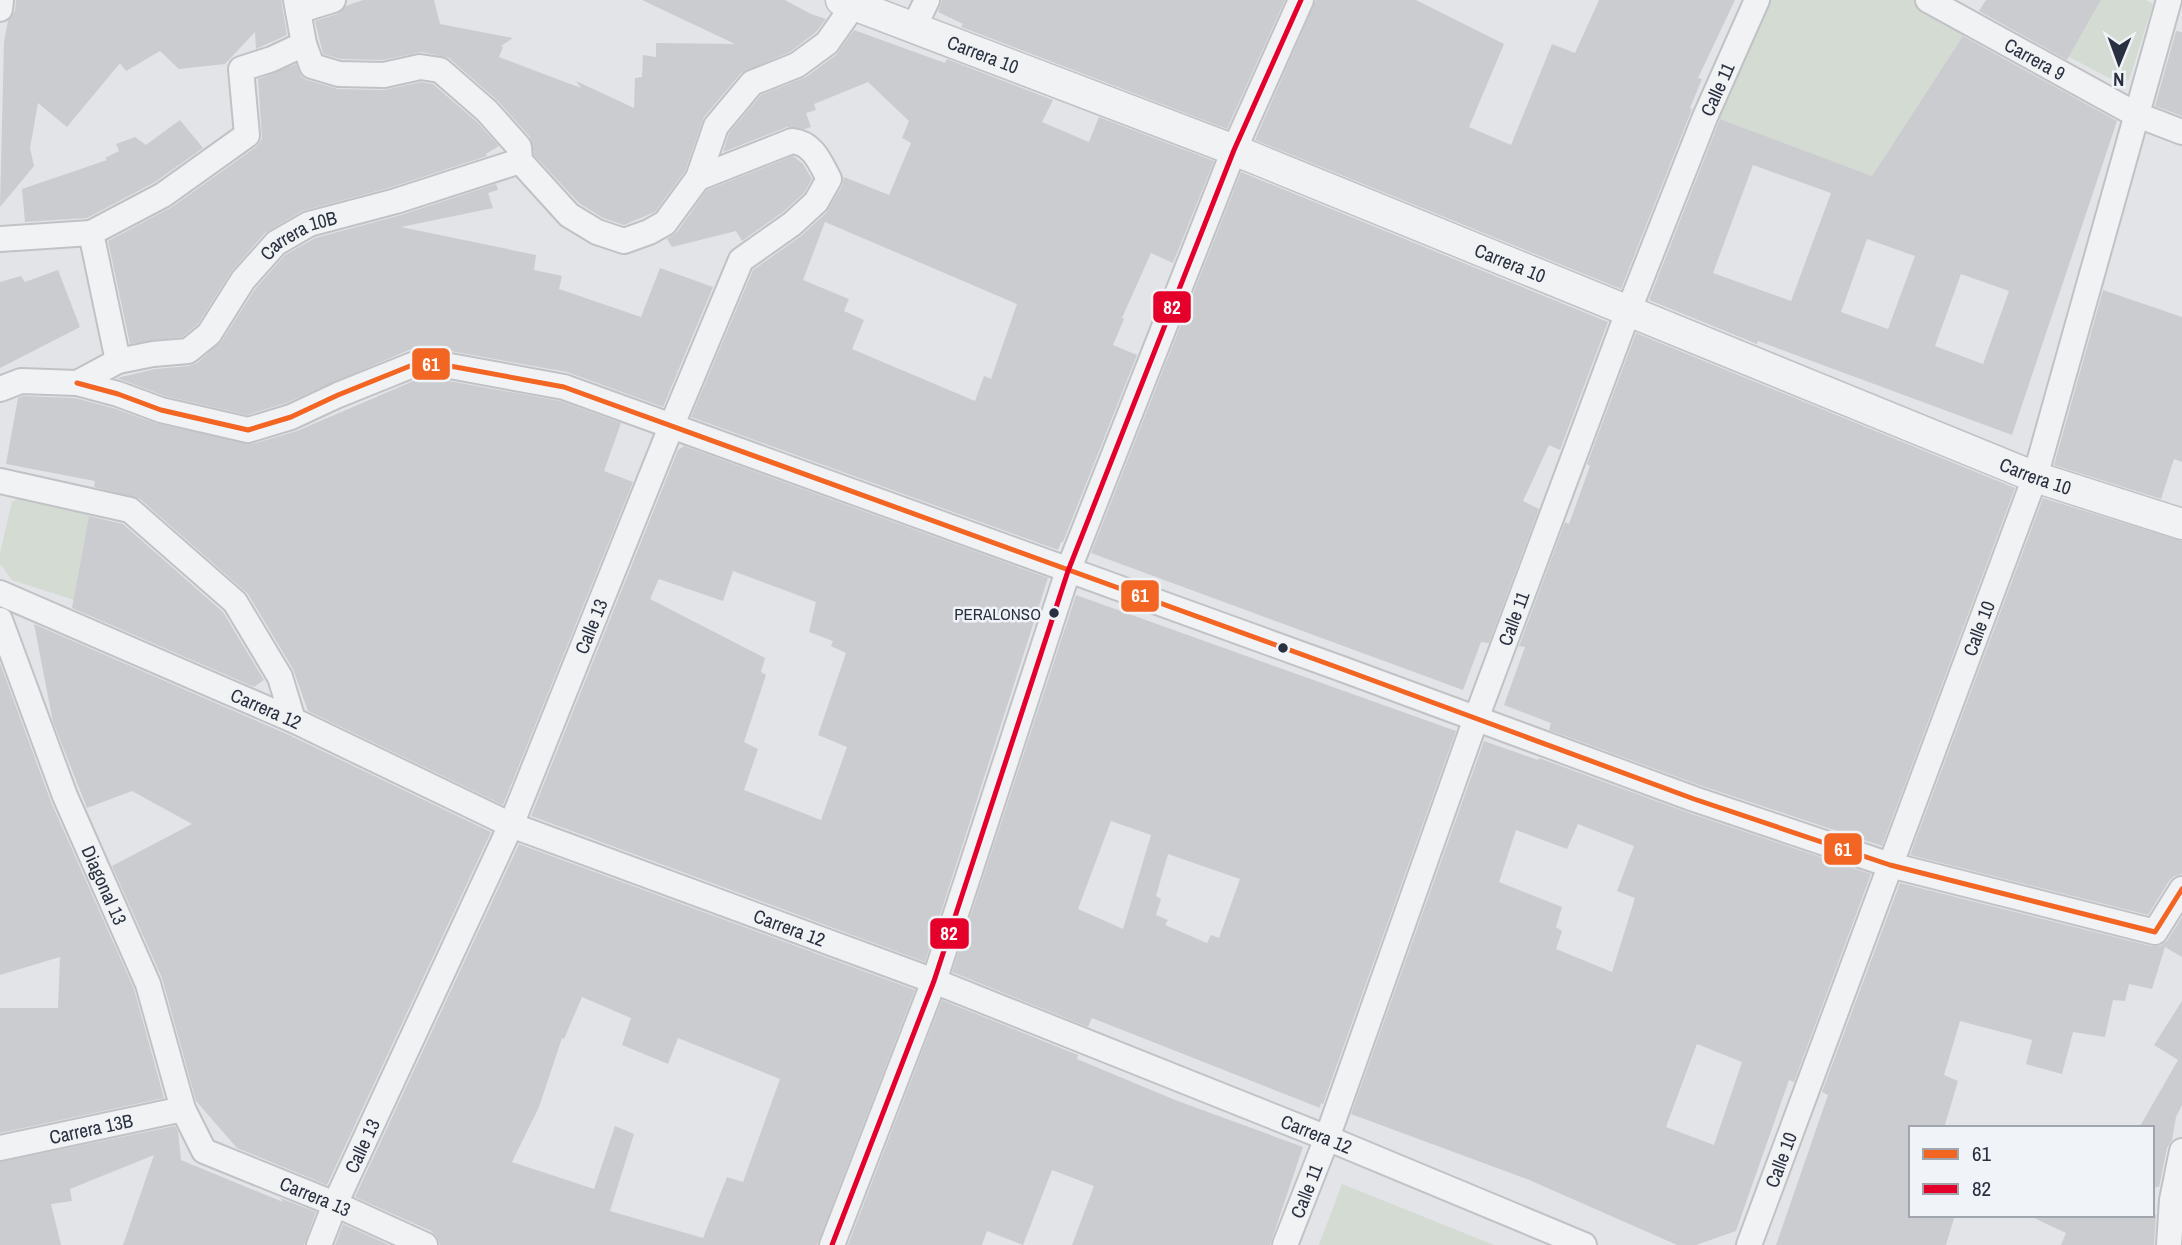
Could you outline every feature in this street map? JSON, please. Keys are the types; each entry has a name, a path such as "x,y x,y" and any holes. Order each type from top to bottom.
{"street":[{"path":"0,9 1,0"},
{"path":"333,0 297,6 304,44 312,66 339,74 384,75 420,67 440,70 487,111 519,147 520,161 569,215 597,232 624,241 665,223 698,178 716,126 752,83 797,65 827,44 847,3"},
{"path":"914,27 927,0"},
{"path":"832,1245 934,981 1068,571 1234,150 1301,0"},
{"name":"Calle 11","path":"1285,1245 1476,719 1628,312 1705,117 1757,0"},
{"name":"Carrera 9","path":"1928,0 2135,114 2182,132"},
{"name":"Calle 10","path":"1749,1245 2035,477 2169,0"},
{"name":"Carrera 10","path":"847,3 1234,150 2035,477 2182,524"},
{"path":"0,239 90,233 163,195 247,135 241,69 272,59 304,44"},
{"name":"Calle 13","path":"319,1245 335,1204 511,825 671,426 741,260 792,224 816,202 829,179 815,153 803,142 792,141 698,178"},
{"name":"Carrera 10B","path":"76,383 118,361 188,351 209,334 243,280 276,243 309,224 396,201 520,161"},
{"path":"90,233 118,361"},
{"path":"0,389 20,381 76,383 118,394 161,410 248,430 291,417 338,395 415,365 439,364 564,387 1693,799 1890,865 2155,932 2182,889"},
{"path":"0,481 130,510 235,602 280,677 293,720"},
{"name":"Carrera 12","path":"0,593 293,720 511,825 934,981 1584,1245"},
{"name":"Diagonal 13","path":"0,620 65,796 148,984 183,1109 204,1151"},
{"name":"Carrera 13B","path":"0,1148 183,1109"},
{"name":"Carrera 13","path":"204,1151 335,1204 425,1245"},
{"path":"2169,1245 2172,1200 2182,1151"}],"shaded area":[{"path":"1764,0 1941,0 1974,19 1872,176 1715,117"},
{"path":"2101,0 2146,0 2153,4 2129,80 2115,81 2069,57"},
{"path":"21,497 90,510 74,600 12,580 0,564 12,502"},
{"path":"1342,1184 1494,1245 1319,1245"}],"building":[{"path":"16,0 281,0 287,35 256,49 255,32 225,64 179,69 160,51 126,71 120,63 67,127 38,103 30,148 34,166 0,207 4,42"},
{"path":"363,0 434,0 440,24 513,38 501,46 503,47 499,57 581,88 576,81 634,108 635,78 642,77 643,55 656,57 656,43 735,44 642,0 785,0 826,19 816,32 790,52 741,73 704,117 685,171 655,212 624,225 603,218 579,203 534,155 530,137 498,101 449,58 422,52 383,60 341,59 323,54 315,21 337,14 346,6"},
{"path":"942,0 1285,0 1227,129 961,27 963,24 938,12"},
{"path":"1316,0 1416,0 1504,44 1469,127 1511,145 1552,44 1575,53 1599,0 1735,0 1698,78 1702,79 1690,108 1692,109 1621,289 1255,140"},
{"path":"1986,0 2101,0 2067,60 1979,11"},
{"path":"854,30 945,63 947,59 1053,100 1042,122 1089,142 1099,117 1214,161 1173,263 1151,253 1122,318 1124,319 1113,345 1137,355 1058,550 691,417 753,270 801,236 826,213 842,186 844,177 889,195 911,143 902,138 909,121 868,82 814,104 816,110 806,113 811,127 787,127 723,152 729,133 761,95 806,77 836,55","holes":["825,222 1017,304 991,379 984,376 975,401 852,349 864,320 844,311 849,299 803,280"]},
{"path":"2176,31 2182,32 2182,116 2155,106"},
{"path":"1963,36 2117,121 2012,435 1758,341 1757,344 1649,300 1720,119 1872,176","holes":["1753,165 1831,193 1791,301 1713,273","1867,239 1915,256 1888,329 1841,312","1961,274 2009,291 1983,364 1935,346"]},
{"path":"296,64 301,76 307,80 338,89 384,90 421,82 433,84 477,122 499,146 486,154 487,156 392,187 302,211 265,233 231,272 198,324 182,337 130,344 108,241 172,207 256,147 262,139 258,79"},
{"path":"180,120 203,148 155,182 87,218 25,222 22,189 107,160 105,158 119,151 116,144 135,137 146,145"},
{"path":"793,156 803,164 812,179 804,193 783,212 742,241 736,231 672,247 667,239 677,232 707,190"},
{"path":"1241,172 1608,322 1560,450 1549,445 1523,501 1539,509 1489,643 1481,642 1463,690 1091,553"},
{"path":"496,184 498,190 488,193 493,208 401,227 536,255 534,270 562,276 559,289 641,317 660,268 713,287 663,407 567,372 439,349 409,350 286,403 247,415 165,396 117,378 197,363 221,342 255,289 285,255 315,238 401,215"},
{"path":"58,270 80,327 0,368 0,282 21,276 25,282"},
{"path":"2103,290 2182,317 2182,462 2174,459 2161,499 2054,465"},
{"path":"1636,333 2015,488 1882,846 1699,785 1549,730 1551,723 1504,705 1525,647 1519,646 1565,522 1569,524 1590,466 1587,464"},
{"path":"418,379 438,379 560,401 621,423 604,471 633,482 503,805 308,711 293,669 248,594 140,499 94,487 95,481 6,464 18,398 23,396 75,398 158,424 252,444 297,431"},
{"path":"684,446 1048,578 925,962 531,816 678,450","holes":["733,571 816,602 809,632 833,641 831,646 846,653 818,735 847,747 821,820 744,790 758,749 744,742 766,675 761,672 765,658 650,599 659,579 723,601"]},
{"path":"2043,498 2182,541 2182,874 2169,881 2148,915 1910,855"},
{"path":"89,516 123,524 223,612 264,680 254,687 72,608"},
{"path":"1076,595 1456,731 1320,1108 1092,1018 1088,1027 952,972","holes":["1111,821 1151,835 1123,929 1078,909","1168,854 1240,879 1219,938 1211,935 1207,943 1165,925 1168,920 1156,915 1161,899 1156,896"]},
{"path":"34,624 287,734 491,832 327,1185 237,1148 196,1101 162,978 112,866 192,824 132,791 87,808 53,722"},
{"path":"0,663 51,802 134,989 164,1098 0,1133 0,1008 58,1008 60,957 0,975"},
{"path":"1484,741 1871,874 1794,1082 1789,1080 1736,1231 1696,1245 1677,1245 1527,1179 1351,1114","holes":["1578,824 1634,846 1617,891 1635,898 1612,972 1556,949 1562,931 1556,927 1562,907 1499,882 1516,830 1567,849","1697,1044 1742,1062 1714,1145 1666,1127"]},
{"path":"519,844 915,990 817,1245 440,1245 431,1231 355,1197","holes":["582,997 631,1018 622,1045 668,1064 678,1038 780,1079 743,1182 727,1177 703,1238 610,1211 634,1134 615,1126 594,1189 512,1162 539,1107 562,1038 564,1039"]},
{"path":"1900,883 2151,946 2160,946 2167,941 2182,917 2182,957 2165,947 2152,989 2129,984 2125,1001 2113,1000 2105,1037 2073,1032 2062,1074 2026,1064 2032,1040 1960,1021 1944,1075 1958,1081 1945,1126 1909,1126 1909,1217 1954,1217 1946,1245 1776,1245 1828,1095 1822,1092"},
{"path":"942,1000 1078,1055 1077,1059 1175,1100 1303,1147 1270,1245 1072,1245 1094,1186 1052,1170 1023,1245 987,1231 982,1245 848,1245"},
{"path":"2182,1001 2182,1105 2167,1148 2159,1187 2154,1187 2154,1126 2140,1126 2178,1060 2154,1045"},
{"path":"175,1126 181,1160 283,1202 280,1198 316,1212 304,1245 123,1245 154,1155 70,1189 72,1201 51,1204 61,1245 0,1245 0,1162"},
{"path":"2156,1215 2154,1245 2061,1245 2066,1233 2032,1217"},
{"path":"343,1224 389,1245 335,1245"}],"transit line":[{"name":"82","path":"832,1245 934,981 1068,571 1234,150 1301,0"},
{"name":"61","path":"77,383 161,410 248,430 291,417 415,364 439,364 564,387 1694,799 1890,865 2155,932 2182,889"}],"place":[{"name":"PERALONSO","path":"1054,613"}]}
